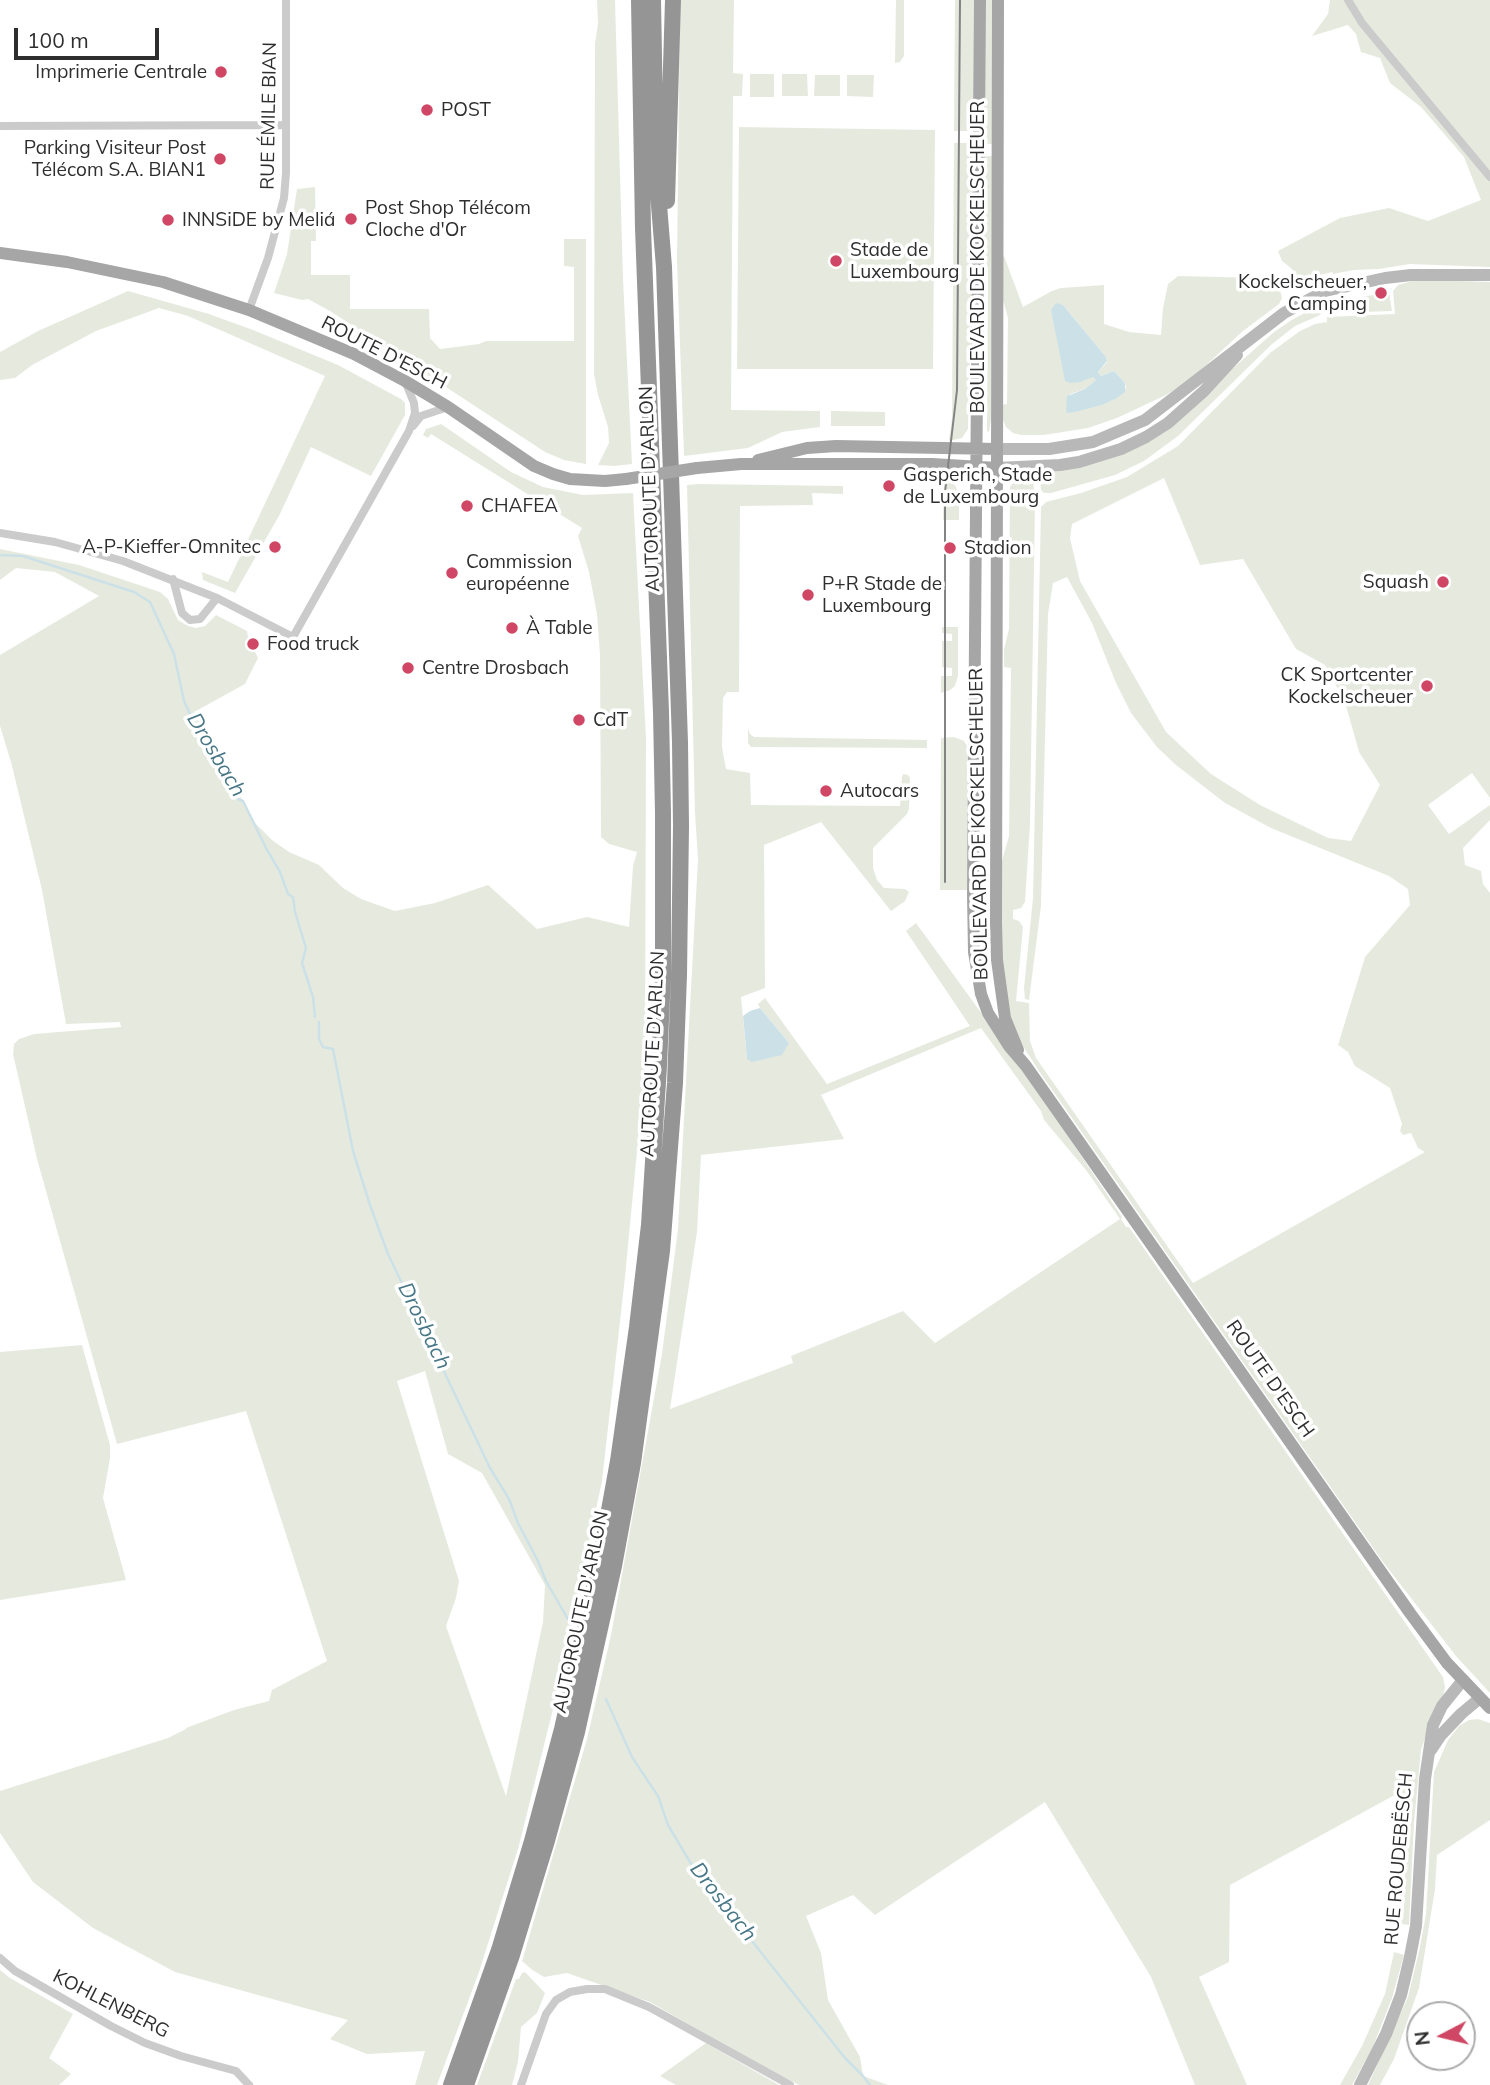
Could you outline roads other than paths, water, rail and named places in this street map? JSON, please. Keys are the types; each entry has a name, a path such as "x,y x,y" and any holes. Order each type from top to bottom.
{"highway":[{"name":"AUTOROUTE D'ARLON","path":"451,2085 499,1950 562,1729 596,1577 618,1461 638,1327 649,1225 662,1001 663,814 643,228 639,0"},
{"path":"663,267 669,167 673,0"},
{"name":"AUTOROUTE D'ARLON","path":"466,2085 512,1955 577,1732 614,1566 630,1476 662,1251 675,1083 681,826 663,267 656,168 654,4"}],"main road":[{"name":"BOULEVARD DE KOCKELSCHEUER","path":"980,0 974,952 979,984 988,1013 1009,1046 1027,1066"},
{"name":"BOULEVARD DE KOCKELSCHEUER","path":"998,0 997,960 1004,1018 1027,1066"},
{"name":"ROUTE D'ESCH","path":"0,253 67,262 163,282 249,310 354,354 405,381 534,466 553,474 587,481 605,481 741,464 922,464 997,468"},
{"path":"997,449 1049,449 1110,437 1145,420 1298,304 1327,290 1411,275 1490,275"},
{"path":"997,468 1079,462 1121,449 1146,437 1168,423 1204,391 1251,338"},
{"name":"ROUTE D'ESCH","path":"741,464 807,448 836,446 997,449"},
{"name":"ROUTE D'ESCH","path":"1027,1066 1410,1614 1463,1680 1490,1708"},
{"name":"RUE ROUDEBËSCH","path":"1360,2085 1386,2034 1401,1995 1410,1957 1416,1926 1423,1812 1433,1725 1442,1706 1463,1680"},
{"name":"RUE ROUDEBËSCH","path":"1429,1753 1441,1735 1480,1698"}],"street":[{"name":"RUE ÉMILE BIAN","path":"249,310 268,258 284,198 286,0"},
{"path":"1348,0 1362,23 1490,177"},
{"path":"0,126 286,125"},
{"path":"405,381 415,413 409,431"},
{"path":"0,533 55,542 123,561 217,598 293,637 409,431 421,416 448,407"},
{"path":"173,579 182,613 190,620 200,619 217,598"},
{"name":"KOHLENBERG","path":"0,1958 15,1971 122,2032 181,2056 236,2071 249,2085"},
{"path":"521,2085 546,2014 556,2000 570,1992 605,1989 649,2007 790,2085"}],"waterway":[{"name":"Drosbach","path":"0,555 23,556 134,592 150,602 174,654 184,701 208,752 215,751 222,759 236,786 238,799 243,801 280,872 288,894 293,897 306,948 302,963 313,997 315,1017"},
{"name":"Drosbach","path":"319,1022 319,1039 323,1047 333,1049 353,1151 388,1254 490,1468 509,1499 546,1581 569,1621"},
{"name":"Drosbach","path":"606,1699 632,1757 658,1796 668,1825 693,1867 845,2058 870,2085"}],"tram line":[{"path":"945,882 945,492 957,390 960,0"}],"place":[{"name":"Imprimerie Centrale","path":"221,72"},
{"name":"POST","path":"427,110"},
{"name":"Parking Visiteur Post Télécom S.A. BIAN1","path":"220,159"},
{"name":"Post Shop Télécom Cloche d'Or","path":"351,219"},
{"name":"INNSiDE by Meliá","path":"168,220"},
{"name":"Stade de Luxembourg","path":"836,261"},
{"name":"Kockelscheuer, Camping","path":"1381,293"},
{"name":"Gasperich, Stade de Luxembourg","path":"889,486"},
{"name":"CHAFEA","path":"467,506"},
{"name":"A-P-Kieffer-Omnitec","path":"275,547"},
{"name":"Stadion","path":"950,548"},
{"name":"Commission européenne","path":"452,573"},
{"name":"Squash","path":"1443,582"},
{"name":"P+R Stade de Luxembourg","path":"808,595"},
{"name":"À Table","path":"512,628"},
{"name":"Food truck","path":"253,644"},
{"name":"Centre Drosbach","path":"408,668"},
{"name":"CK Sportcenter Kockelscheuer","path":"1427,686"},
{"name":"CdT","path":"579,720"},
{"name":"Autocars","path":"826,791"}]}
